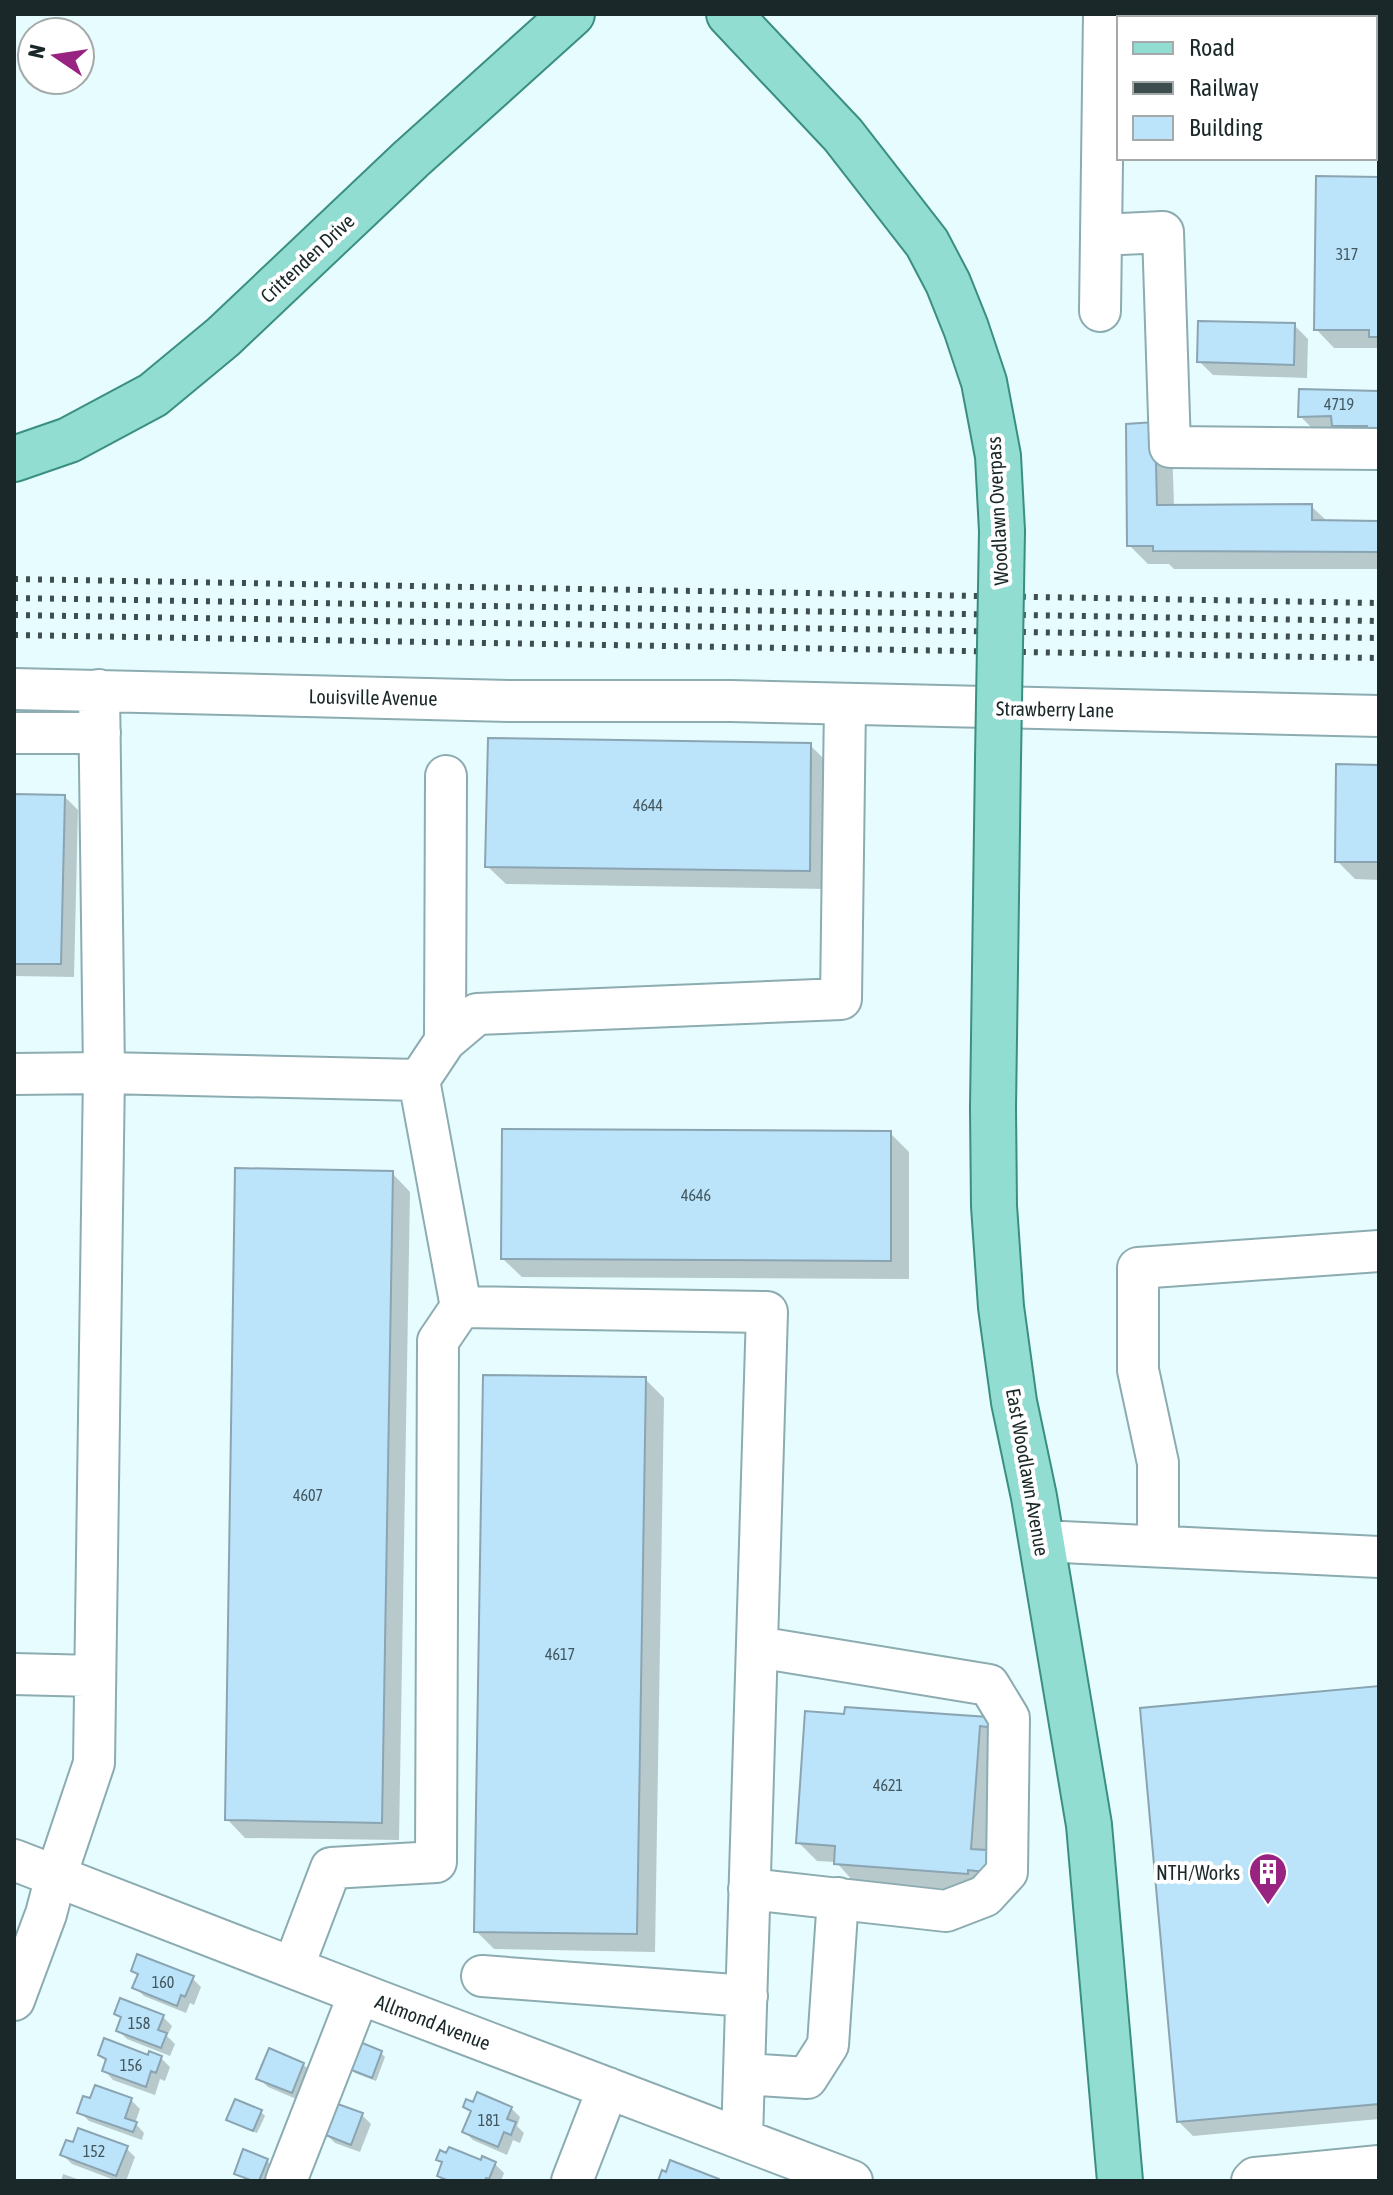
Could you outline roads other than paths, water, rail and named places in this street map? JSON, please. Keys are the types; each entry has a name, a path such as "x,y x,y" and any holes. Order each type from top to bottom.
{"main road":[{"name":"Crittenden Drive","path":"14,459 69,440 153,395 223,337 411,159 572,14"},
{"name":"Woodlawn Overpass","path":"729,14 843,135 927,243 957,305 984,382 998,456 1002,531 998,759"},
{"name":"East Woodlawn Avenue","path":"998,759 993,1036 994,1206 1001,1307 1014,1402 1089,1825 1120,2181"}],"street":[{"path":"1100,311 1104,14"},
{"path":"1101,235 1163,232 1170,447 1379,449"},
{"name":"Louisville Avenue","path":"14,689 509,701 731,701"},
{"path":"14,2000 46,1914 94,1763 104,1073 99,690"},
{"name":"Strawberry Lane","path":"731,701 1379,716"},
{"path":"293,1968 331,1868 436,1862 438,1341 461,1307 419,1080 445,1041 477,1014 841,999 845,704"},
{"path":"14,733 100,733"},
{"path":"445,1041 446,776"},
{"path":"14,1074 419,1080"},
{"path":"1158,1546 1158,1463 1138,1370 1138,1268 1379,1251"},
{"path":"461,1307 767,1312 742,2139"},
{"path":"1041,1541 1379,1557"},
{"path":"749,1889 946,1911 985,1896 1007,1872 1009,1718 989,1685 757,1647"},
{"path":"14,1674 95,1676"},
{"name":"Allmond Avenue","path":"14,1860 852,2181"},
{"path":"744,2074 807,2078 828,2045 838,1898"},
{"path":"482,1976 747,1996"},
{"path":"286,2181 359,1994"},
{"path":"572,2181 608,2088"},
{"path":"1252,2181 1255,2178 1379,2166"}],"railway":[{"path":"14,579 1379,603"},
{"path":"14,598 1379,621"},
{"path":"14,615 1379,638"},
{"path":"14,635 1379,658"}],"place":[{"name":"NTH/Works","path":"1268,1906"}]}
